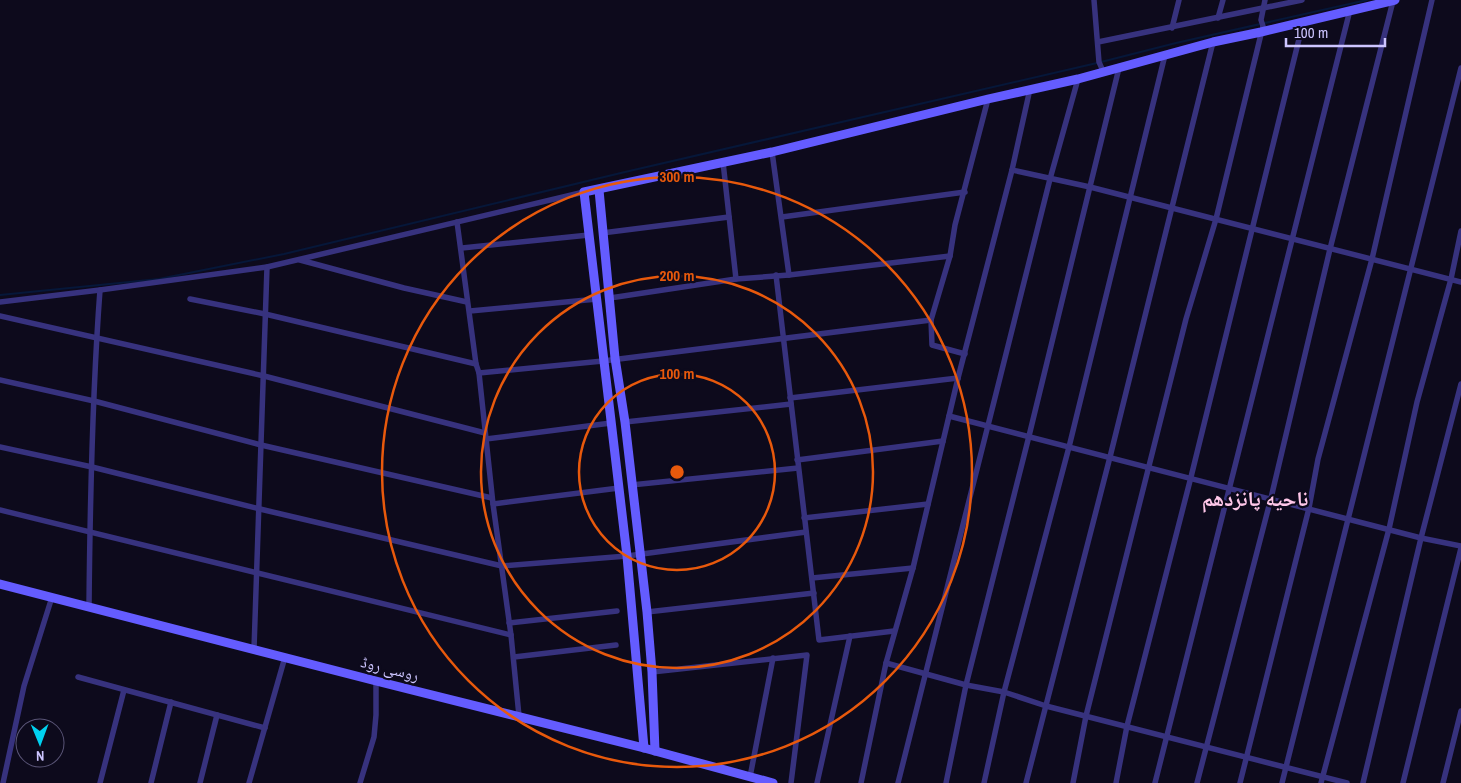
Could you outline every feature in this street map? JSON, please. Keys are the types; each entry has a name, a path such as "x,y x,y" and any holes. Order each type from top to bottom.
{"street":[{"path":"1094,0 1102,69"},
{"path":"1172,28 1179,0"},
{"path":"1218,18 1223,0"},
{"path":"1074,783 1086,716 1186,319 1216,219 1262,26 1265,0"},
{"path":"1098,45 1302,0"},
{"path":"0,302 267,267 584,192 772,152 1078,79 1102,69 1119,68 1213,42 1262,26 1303,23 1394,0 1330,249 1271,498 1197,783"},
{"path":"1240,783 1310,508 1318,459 1372,259 1432,0"},
{"path":"1155,783 1350,10"},
{"path":"1116,783 1127,726 1191,478 1303,23"},
{"path":"1026,783 1110,457 1213,42"},
{"path":"984,783 1004,692 1068,447 1165,54"},
{"path":"946,783 966,685 1119,68"},
{"path":"1282,783 1461,68"},
{"path":"898,783 1050,178 1078,79"},
{"path":"861,783 886,663 913,568 958,378 1012,170 1030,89"},
{"path":"965,354 932,345 932,320 950,256 955,225 988,99"},
{"path":"772,152 789,275"},
{"path":"723,162 736,279"},
{"path":"1012,170 1090,187 1461,282"},
{"path":"599,190 615,358 647,612 652,672 655,751"},
{"path":"584,192 627,556 644,748"},
{"path":"782,217 965,192"},
{"path":"602,233 729,217"},
{"path":"457,222 462,248 467,302 470,311 476,364 479,373 492,501 512,635 519,716"},
{"path":"1322,780 1389,528 1417,402 1451,280 1461,231"},
{"path":"462,248 589,235"},
{"path":"610,298 736,279 789,275 950,256"},
{"path":"298,260 404,288 467,302"},
{"path":"254,649 267,267"},
{"path":"776,275 818,640 894,631"},
{"path":"90,607 94,401 100,290"},
{"path":"190,299 265,314 476,364"},
{"path":"470,311 597,299"},
{"path":"0,316 264,376 486,436 611,423"},
{"path":"479,373 603,361 783,337 932,320"},
{"path":"624,422 958,378"},
{"path":"0,380 94,401 261,445 492,501 619,488"},
{"path":"1363,783 1421,538 1461,384"},
{"path":"950,416 1461,547 1402,783"},
{"path":"797,460 943,442"},
{"path":"0,447 92,467 502,566 627,556 806,532"},
{"path":"631,485 798,468"},
{"path":"804,518 928,504"},
{"path":"0,510 512,635"},
{"path":"812,578 913,568"},
{"name":"روسی روڈ","path":"0,584 644,748 773,783"},
{"path":"647,612 814,593"},
{"path":"3,783 24,686 52,597"},
{"path":"509,623 617,611"},
{"path":"817,783 850,636"},
{"path":"514,657 616,645"},
{"path":"652,672 807,655 791,783"},
{"path":"249,783 286,657"},
{"path":"750,777 773,658"},
{"path":"886,663 966,685 1004,692 1046,706 1168,736 1246,758 1286,766 1322,780 1347,783"},
{"path":"78,677 265,728"},
{"path":"360,783 374,737 376,681"},
{"path":"100,783 124,690"},
{"path":"151,783 171,702"},
{"path":"1442,783 1461,711"},
{"path":"200,783 217,715"}],"waterway":[{"path":"1101,62 1367,0"},
{"path":"0,295 159,279 284,254 625,172 1097,63"}],"district":[{"name":"ناحیه پانزدهم","path":"1255,499"}]}
